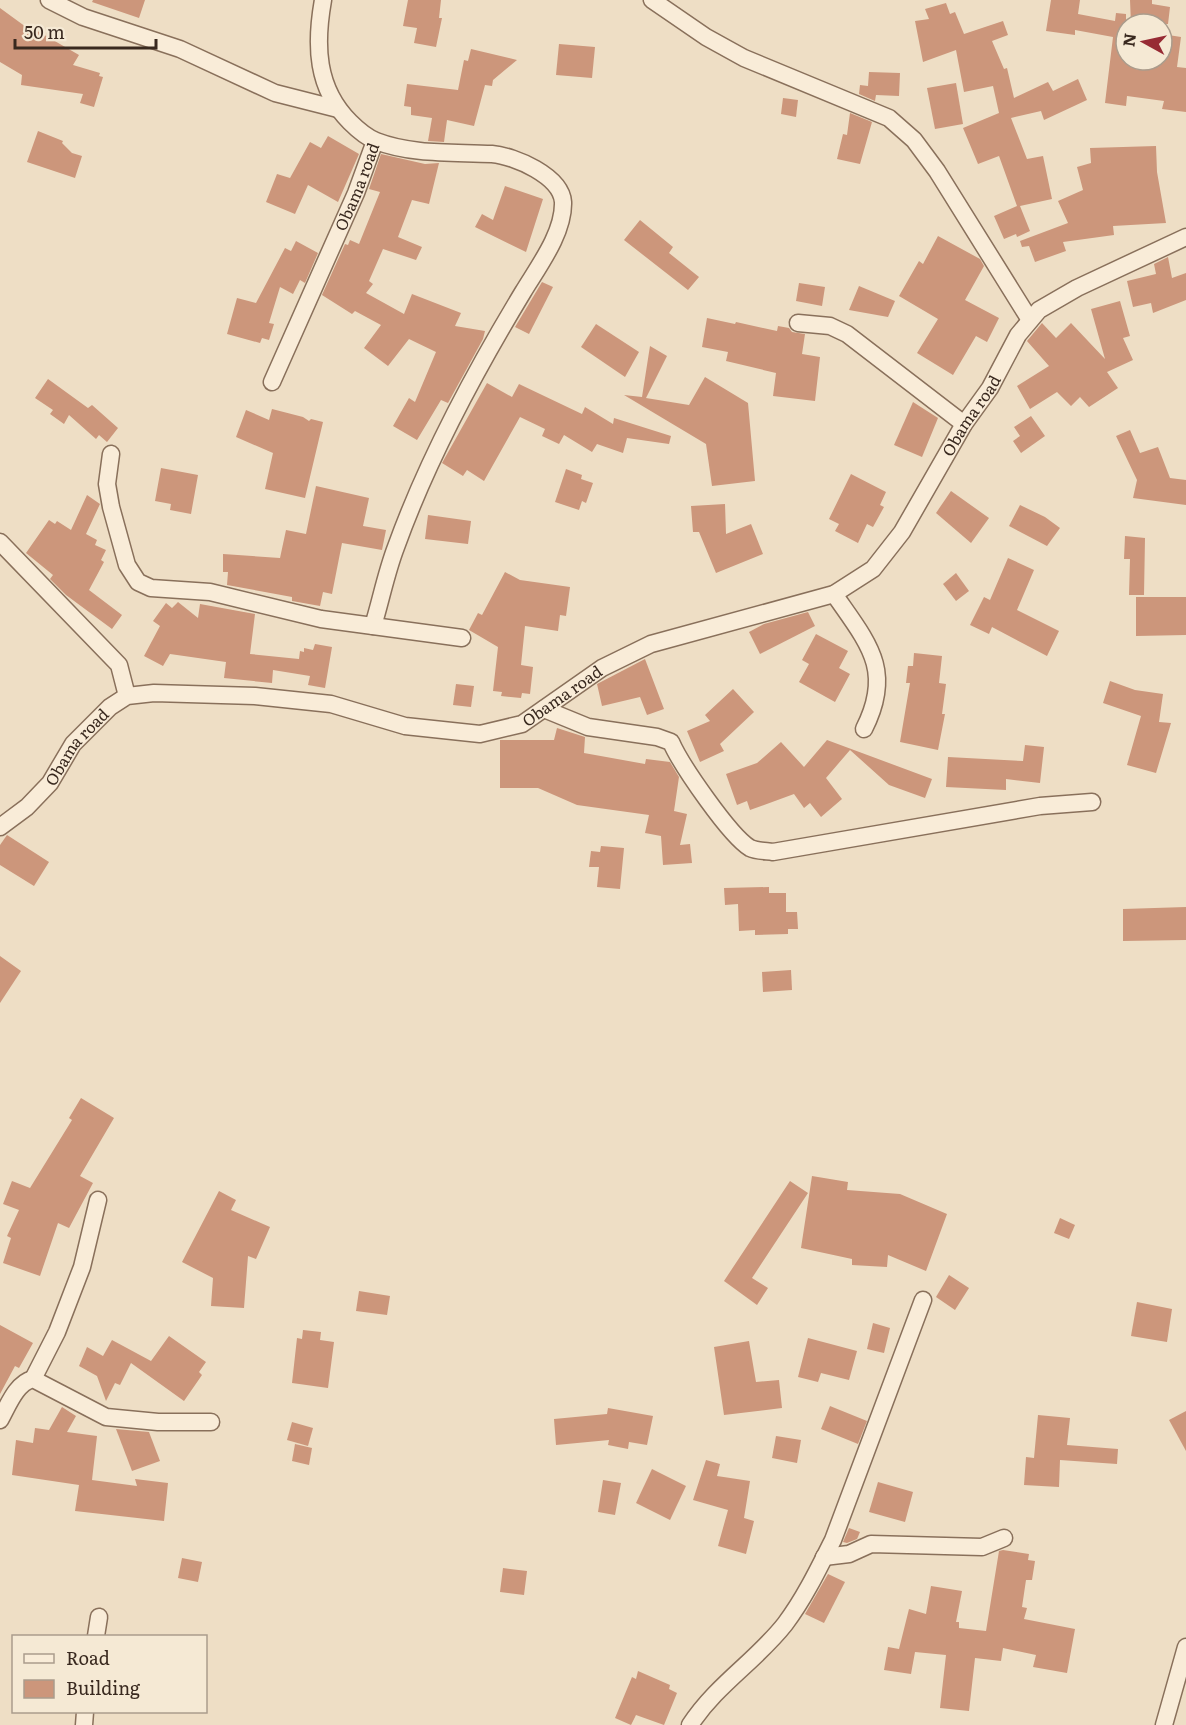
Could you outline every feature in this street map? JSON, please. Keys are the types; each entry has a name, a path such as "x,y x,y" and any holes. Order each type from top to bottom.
{"street":[{"path":"49,0 83,16 180,49 275,93 338,109"},
{"name":"Obama road","path":"272,382 356,193 375,141 358,130 338,109 323,82 318,62 323,0"},
{"path":"652,0 706,37 744,58 889,118 914,140 942,179 1030,320"},
{"path":"373,626 395,548 419,491 471,378 556,233 563,202 556,185 542,172 495,154 412,150 375,141"},
{"name":"Obama road","path":"0,827 27,807 50,783 73,744 110,707 127,696 154,693 255,696 331,704 405,726 461,734 480,734 522,724 602,668 651,644 834,594 873,569 887,554 964,424 990,388 1018,335 1038,310 1077,288 1186,237"},
{"path":"798,323 830,326 847,334 964,424"},
{"path":"111,454 108,484 111,507 127,565 138,582 151,588 210,592 321,619 462,638"},
{"path":"0,542 119,665 127,696"},
{"path":"834,594 864,638 879,685 875,706 864,729"},
{"path":"544,709 588,727 657,737 671,742 685,768 733,835 752,849 773,852 1040,806 1092,802"},
{"path":"33,1379 57,1332 82,1267 98,1200"},
{"path":"690,1725 706,1701 785,1624 824,1557 923,1300"},
{"path":"0,1420 25,1381 33,1379 106,1417 159,1422 211,1422"},
{"path":"824,1557 849,1554 871,1544 982,1547 1004,1538"},
{"path":"96,1635 99,1617"},
{"path":"1164,1725 1186,1647"}],"building":[{"path":"93,0 145,0 139,18 92,2"},
{"path":"408,0 441,0 439,18 442,18 436,47 414,43 417,28 403,26"},
{"path":"1051,0 1080,0 1078,14 1114,21 1114,72 1174,72 1174,36 1181,37 1177,67 1186,68 1186,112 1162,109 1164,101 1127,96 1126,106 1105,103 1113,37 1075,30 1075,35 1046,31"},
{"path":"1130,0 1152,0 1152,4 1170,7 1169,12 1130,12"},
{"path":"946,3 950,14 955,12 964,34 1003,21 1008,35 992,41 1004,69 1007,68 1014,98 1048,82 1053,91 1078,79 1087,100 1044,120 1041,111 1011,118 1027,159 1043,156 1052,199 1020,206 1030,231 1017,237 1016,234 1004,239 994,216 1017,206 999,156 978,164 963,128 999,113 993,86 964,92 956,50 923,62 915,21 929,19 925,9"},
{"path":"0,8 26,27 27,25 79,55 73,65 100,73 99,76 103,77 94,107 80,103 83,94 21,85 22,75 0,62"},
{"path":"559,44 595,47 592,78 556,75"},
{"path":"471,49 517,60 493,80 492,86 485,85 474,126 447,120 444,142 428,141 432,118 411,115 411,107 404,106 407,84 458,90 464,60 468,61"},
{"path":"869,72 900,73 899,96 876,95 875,101 859,94 860,85 868,86"},
{"path":"956,83 963,124 935,129 927,88"},
{"path":"783,98 798,100 796,117 781,114"},
{"path":"850,113 872,122 860,164 837,159 843,134 847,135"},
{"path":"38,131 63,141 62,143 72,153 82,156 75,178 27,162"},
{"path":"328,136 359,154 338,202 308,185 295,214 266,202 277,174 290,178 310,142 321,148"},
{"path":"1156,146 1157,172 1166,223 1113,226 1114,235 1063,242 1066,251 1035,262 1029,246 1022,247 1020,241 1068,223 1058,201 1083,190 1077,167 1091,163 1090,148"},
{"path":"381,154 425,164 439,163 429,204 412,200 398,237 422,247 416,260 383,249 369,281 373,284 366,293 404,314 412,294 461,313 455,326 485,331 483,339 448,403 441,400 417,440 393,426 409,398 415,402 436,352 409,339 388,366 364,348 381,325 355,311 352,314 322,295 345,244 348,245 350,240 359,244 380,192 369,189"},
{"path":"505,186 543,199 526,252 475,227 482,214 493,220"},
{"path":"640,220 673,247 669,253 699,277 688,290 624,240"},
{"path":"938,236 980,259 984,266 965,300 999,318 987,342 976,336 953,375 917,353 938,319 899,296 919,261 923,264"},
{"path":"296,241 318,253 305,283 300,280 293,294 280,287 269,323 274,324 269,340 262,338 260,343 227,334 237,298 256,303 285,248 291,251"},
{"path":"1168,257 1172,278 1186,273 1186,300 1153,313 1151,303 1133,307 1127,281 1156,274 1154,264"},
{"path":"542,282 553,287 529,334 515,327"},
{"path":"799,283 825,287 822,306 796,301"},
{"path":"859,286 895,301 888,317 849,310"},
{"path":"1120,301 1130,336 1123,338 1133,360 1107,372 1118,388 1089,407 1080,397 1071,406 1057,392 1030,409 1017,386 1049,366 1027,341 1042,323 1056,338 1071,323 1105,359 1091,309"},
{"path":"707,318 777,331 778,326 805,334 802,354 820,357 815,401 773,396 776,373 726,361 728,352 702,347"},
{"path":"596,324 639,352 625,377 581,347"},
{"path":"650,346 667,356 646,398 689,405 705,377 748,403 755,481 712,486 706,444 624,395 642,397"},
{"path":"48,379 88,408 92,405 118,428 107,442 99,435 96,439 69,415 64,424 50,414 53,410 35,398"},
{"path":"487,383 512,397 519,384 582,414 585,407 613,424 614,418 671,436 669,444 627,438 623,453 597,444 592,452 564,435 559,444 542,436 545,429 520,417 484,481 467,470 463,476 442,463"},
{"path":"913,402 938,418 922,457 894,445"},
{"path":"272,409 303,417 309,421 311,419 323,422 305,498 265,489 273,453 236,437 246,410 269,420"},
{"path":"1031,416 1045,436 1021,453 1013,441 1020,436 1014,427"},
{"path":"1130,430 1140,453 1158,447 1170,478 1186,480 1186,505 1133,498 1137,480 1116,436"},
{"path":"161,468 198,475 191,514 170,510 171,504 155,501"},
{"path":"566,469 582,475 581,479 593,483 586,503 582,501 579,510 555,502"},
{"path":"851,474 886,492 880,505 884,507 873,527 867,524 858,543 835,531 839,524 829,519"},
{"path":"316,486 369,498 363,526 386,530 382,550 342,543 332,594 323,592 320,606 292,601 292,597 227,585 228,572 223,572 223,554 280,558 286,530 306,534"},
{"path":"951,491 989,518 971,543 936,513"},
{"path":"87,495 100,504 86,534 97,540 95,545 106,550 101,560 104,562 89,590 122,615 112,629 66,595 50,579 53,575 26,553 49,520 55,524 57,521 71,530"},
{"path":"725,504 726,534 751,524 763,554 716,573 699,532 693,532 691,506"},
{"path":"1020,505 1045,517 1060,528 1047,546 1009,526"},
{"path":"428,515 471,521 468,544 425,539"},
{"path":"1125,536 1145,538 1144,595 1129,595 1130,559 1124,559"},
{"path":"1008,558 1034,570 1017,610 1059,631 1047,656 992,627 989,634 970,625 984,597 990,600"},
{"path":"505,572 520,580 570,587 566,616 560,615 558,631 525,626 521,665 533,667 530,694 522,693 521,698 501,696 502,692 493,691 498,647 469,630 478,613 482,615"},
{"path":"956,573 969,591 956,601 943,584"},
{"path":"1136,597 1186,597 1186,635 1136,636"},
{"path":"178,602 198,618 200,604 255,614 250,654 299,659 300,651 304,652 304,648 313,650 315,644 332,647 325,688 308,685 310,676 273,670 272,683 224,678 226,662 170,654 163,666 144,656 160,626 153,621 166,603 172,608"},
{"path":"808,612 815,626 760,654 749,632 764,624"},
{"path":"816,634 848,651 839,668 850,674 835,702 799,682 809,664 802,660"},
{"path":"914,653 942,656 939,683 946,684 942,714 945,714 938,750 900,742 910,683 906,683 908,666 913,666"},
{"path":"645,659 664,709 647,715 640,697 602,706 597,684"},
{"path":"1110,681 1135,690 1163,694 1159,722 1171,723 1156,773 1127,765 1141,716 1103,703"},
{"path":"456,684 474,686 471,707 453,705"},
{"path":"733,689 754,712 720,744 724,751 700,762 687,731 710,721 705,715"},
{"path":"557,728 585,737 584,753 645,764 646,759 670,762 679,777 674,811 687,814 680,845 690,844 692,863 663,865 661,836 645,833 649,815 577,805 538,788 500,788 500,740 554,740"},
{"path":"827,740 932,779 925,798 889,785 850,750 826,778 842,799 821,817 810,803 804,808 794,794 750,810 747,801 737,805 726,774 757,763 781,742 804,767"},
{"path":"1025,745 1044,747 1040,783 1006,779 1006,790 946,787 948,757 1023,761"},
{"path":"7,835 49,862 34,886 0,865 0,845"},
{"path":"601,846 624,848 620,889 597,887 599,867 589,867 591,851 600,852"},
{"path":"769,887 769,893 786,893 786,912 797,912 798,929 788,929 788,934 755,935 755,930 739,931 738,904 725,905 724,888"},
{"path":"1186,907 1186,940 1123,941 1123,909"},
{"path":"0,956 21,971 0,1003"},
{"path":"791,970 792,990 763,992 762,972"},
{"path":"81,1098 114,1118 80,1176 93,1183 69,1228 58,1223 40,1276 3,1263 11,1238 7,1236 19,1210 3,1204 12,1181 30,1188 72,1120 69,1118"},
{"path":"812,1176 848,1182 847,1190 900,1194 947,1214 926,1271 888,1255 887,1267 852,1265 852,1259 801,1248"},
{"path":"790,1181 808,1193 752,1278 768,1288 757,1305 724,1281"},
{"path":"219,1191 236,1200 231,1210 270,1227 256,1259 248,1256 244,1308 211,1306 213,1278 182,1262"},
{"path":"1060,1218 1075,1225 1069,1239 1054,1233"},
{"path":"949,1275 969,1288 955,1310 936,1297"},
{"path":"359,1291 390,1296 387,1315 356,1311"},
{"path":"1137,1302 1172,1309 1167,1342 1131,1336"},
{"path":"873,1323 890,1328 884,1353 867,1349"},
{"path":"0,1325 33,1343 19,1368 15,1366 0,1394"},
{"path":"303,1330 321,1332 320,1340 334,1342 328,1388 292,1383 297,1338 302,1339"},
{"path":"169,1336 206,1362 199,1372 202,1375 184,1401 131,1363 120,1385 115,1383 106,1401 97,1376 79,1366 87,1347 103,1356 112,1340 151,1361"},
{"path":"808,1338 857,1351 849,1380 821,1373 818,1382 798,1377"},
{"path":"749,1341 756,1382 779,1380 782,1408 724,1415 714,1347"},
{"path":"830,1406 867,1421 858,1444 821,1429"},
{"path":"62,1407 76,1416 67,1432 97,1436 92,1480 137,1486 135,1479 168,1483 164,1521 75,1511 79,1485 12,1475 16,1440 33,1443 35,1428 49,1430"},
{"path":"608,1408 653,1416 647,1445 629,1442 628,1449 608,1445 609,1440 556,1445 554,1419 607,1414"},
{"path":"1186,1411 1186,1451 1169,1420"},
{"path":"1038,1415 1070,1418 1067,1445 1118,1449 1117,1464 1060,1460 1059,1487 1024,1485 1026,1457 1034,1458"},
{"path":"292,1422 313,1428 308,1446 287,1440"},
{"path":"116,1429 149,1432 160,1461 132,1471"},
{"path":"776,1436 801,1440 797,1463 772,1458"},
{"path":"295,1444 312,1448 309,1465 292,1461"},
{"path":"706,1460 720,1464 717,1476 750,1481 744,1518 754,1521 746,1554 718,1546 728,1510 693,1500"},
{"path":"652,1469 686,1486 670,1520 636,1503"},
{"path":"603,1480 621,1483 615,1515 598,1512"},
{"path":"878,1482 913,1492 905,1522 869,1512"},
{"path":"849,1528 860,1532 857,1539 847,1543 843,1542"},
{"path":"999,1551 1029,1554 1028,1560 1035,1561 1032,1580 1026,1580 1022,1607 1027,1608 1024,1619 1075,1629 1067,1673 1033,1667 1036,1655 1003,1648 1001,1661 975,1658 969,1711 940,1708 946,1655 915,1652 911,1674 884,1670 888,1647 899,1649 909,1609 926,1614 931,1586 962,1591 956,1622 959,1622 959,1628 986,1631"},
{"path":"182,1558 202,1562 198,1582 178,1578"},
{"path":"503,1568 527,1571 524,1595 500,1592"},
{"path":"828,1574 845,1582 824,1623 805,1614"},
{"path":"638,1671 670,1685 669,1689 677,1693 664,1725 636,1715 631,1725 615,1718 632,1677 636,1679"}]}
